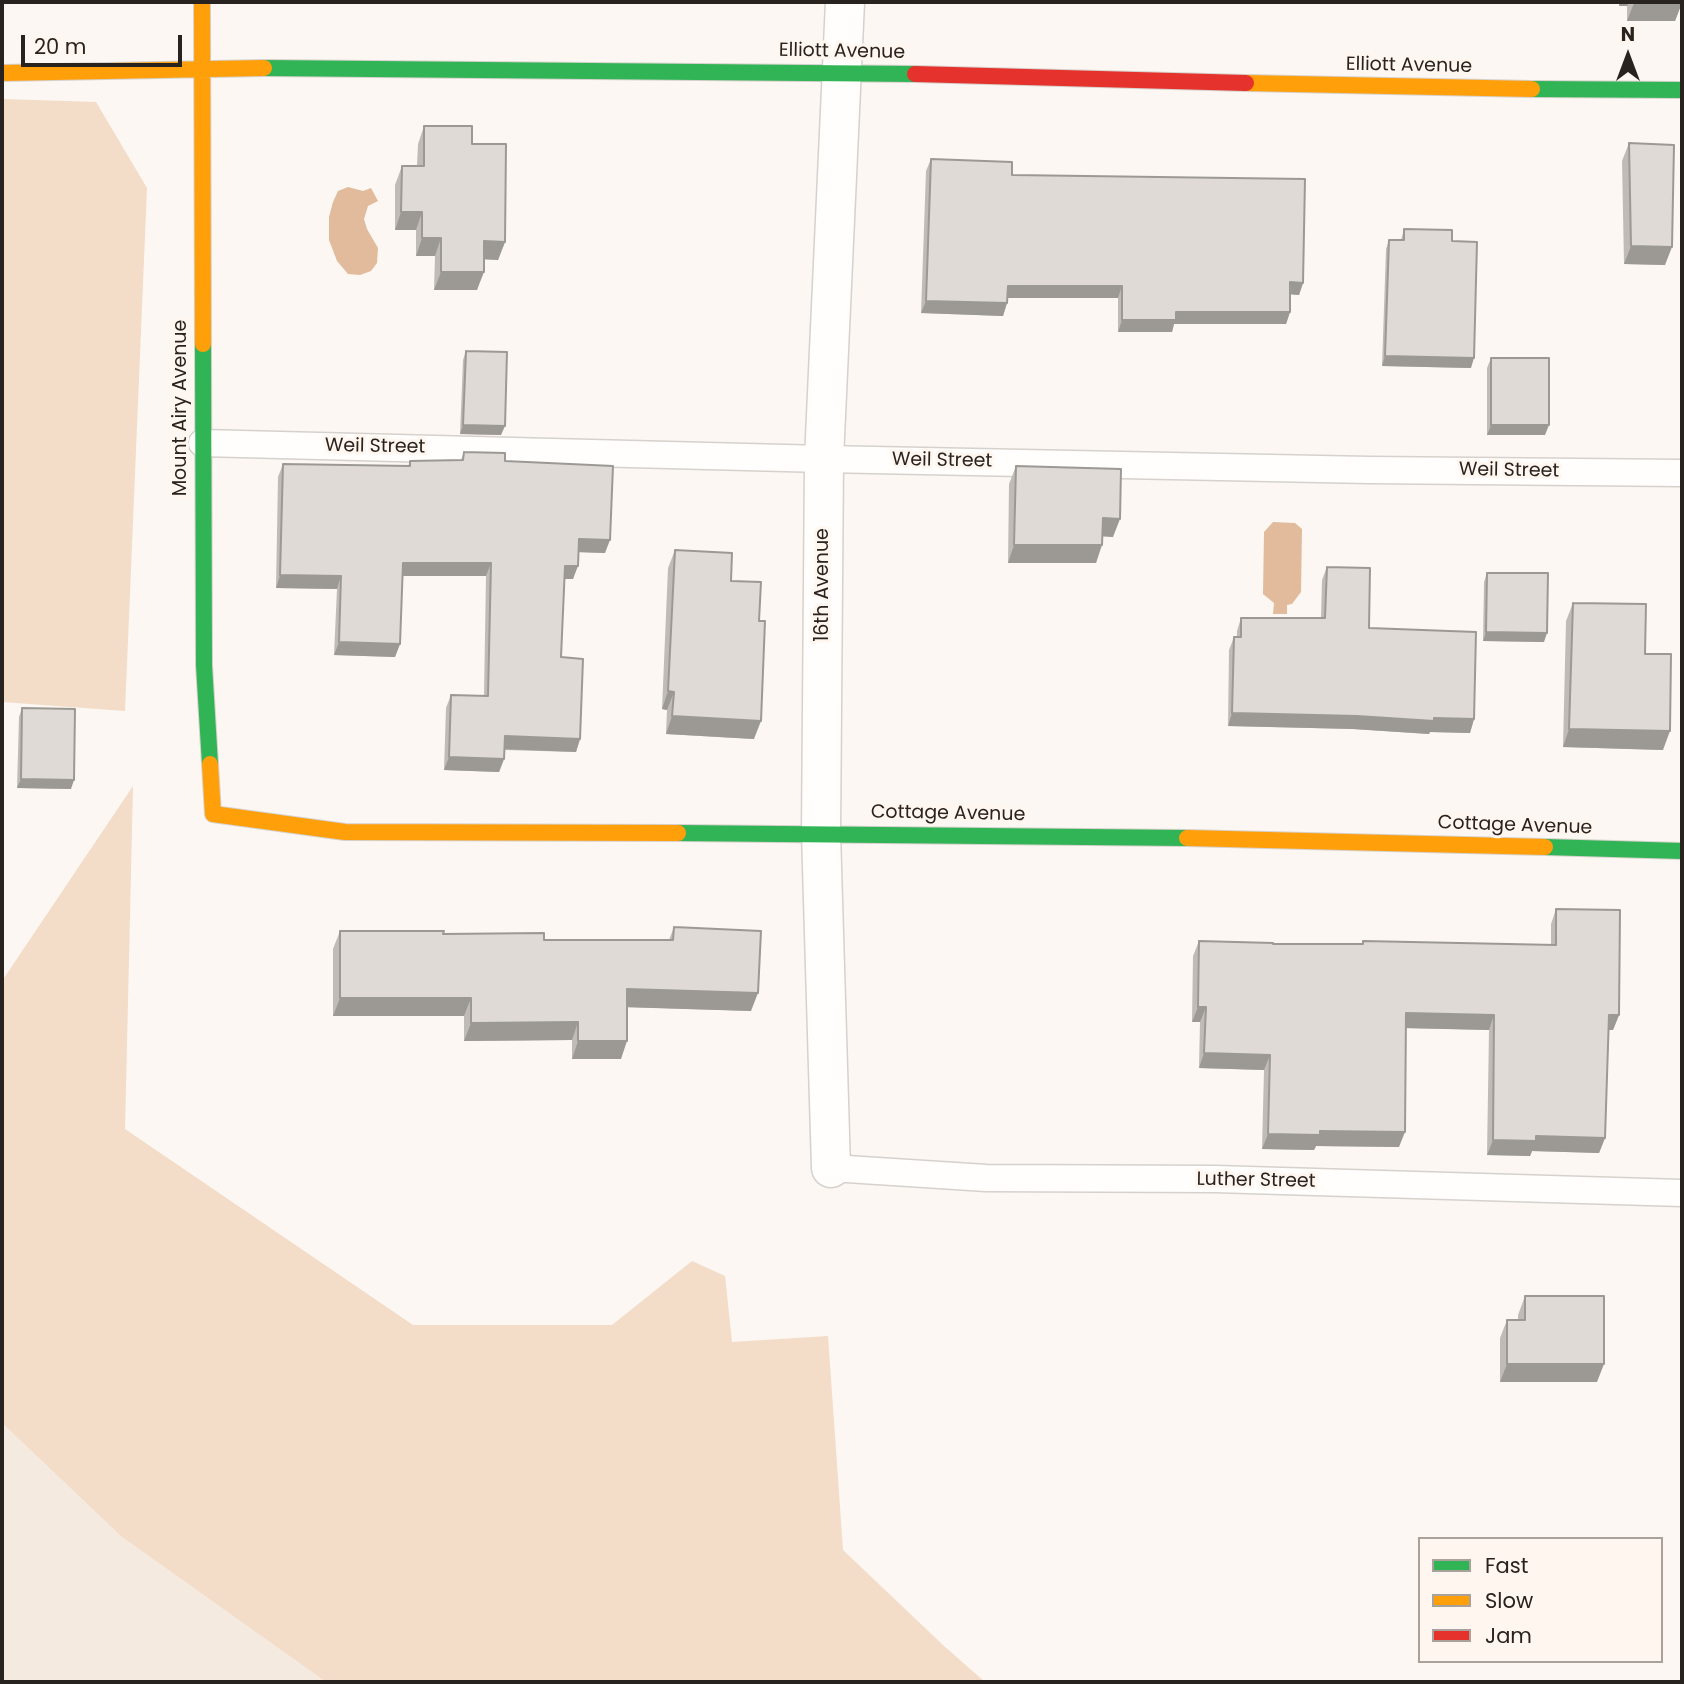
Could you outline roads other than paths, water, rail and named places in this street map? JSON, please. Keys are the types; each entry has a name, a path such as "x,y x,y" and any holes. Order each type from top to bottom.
{"street":[{"name":"Mount Airy Avenue","path":"202,2 204,665 213,814"},
{"name":"16th Avenue","path":"831,1168 821,833 824,459 845,2"},
{"name":"Elliott Avenue","path":"2,73 203,71 215,68 843,72 1457,89 1682,90"},
{"name":"Cottage Avenue","path":"213,814 345,832 821,833 1220,838 1682,852"}],"lane":[{"name":"Weil Street","path":"202,443 1357,470 1682,473"},
{"name":"Luther Street","path":"831,1168 986,1178 1215,1179 1682,1193"}]}
